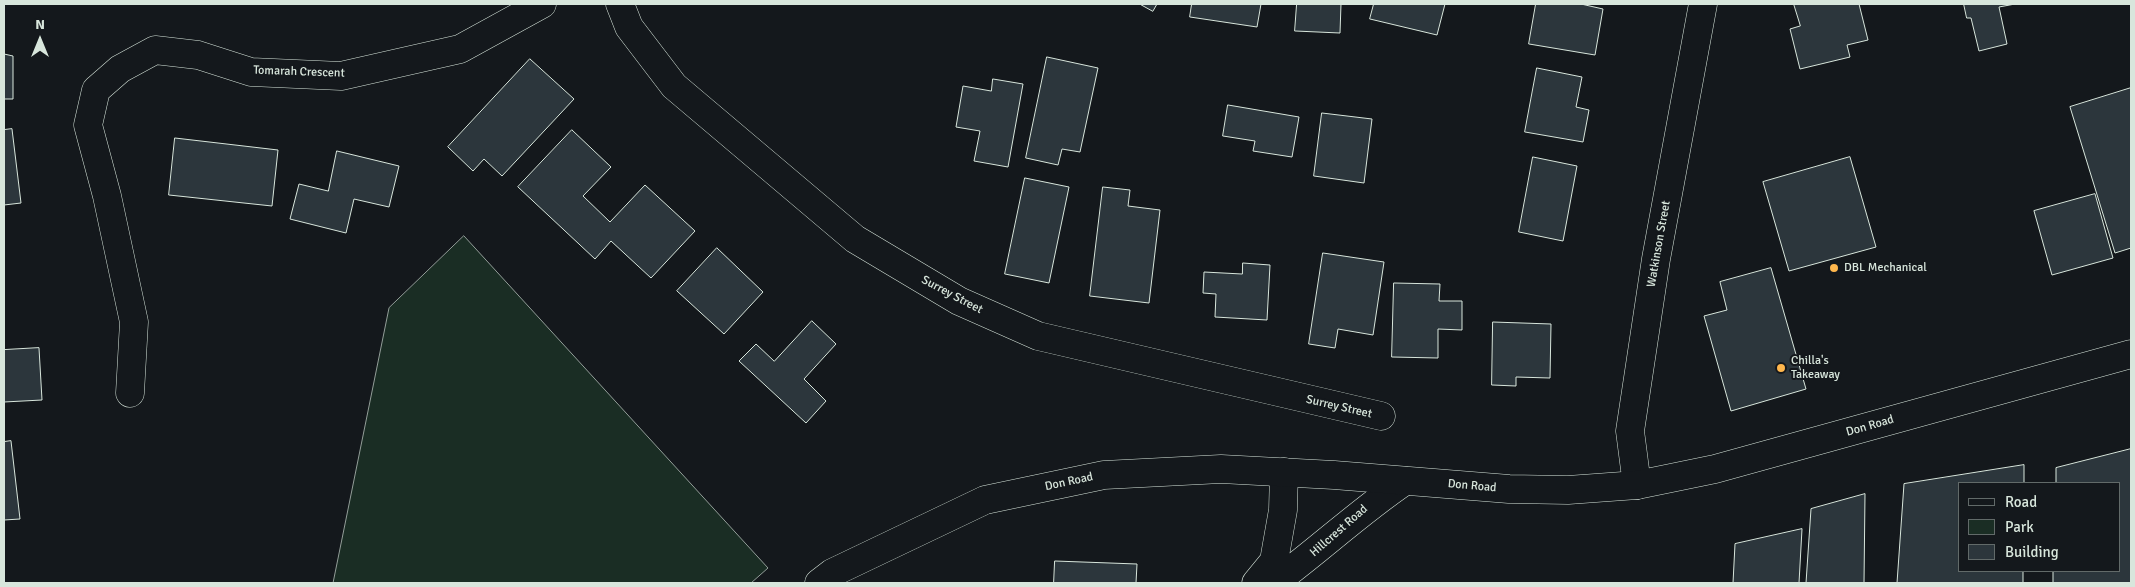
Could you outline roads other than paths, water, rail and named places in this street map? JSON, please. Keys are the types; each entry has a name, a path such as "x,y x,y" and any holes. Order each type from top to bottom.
{"street":[{"name":"Tomarah Crescent","path":"130,393 134,322 107,196 88,125 96,90 120,69 155,50 198,55 251,72 341,76 460,49 542,4"},
{"name":"Surrey Street","path":"620,4 629,27 674,86 855,239 959,301 1038,336 1381,416"},
{"name":"Watkinson Street","path":"1637,486 1630,431 1656,259 1703,4"},
{"name":"Don Road","path":"819,583 832,573 985,500 1104,474 1221,469 1405,480 1509,489 1568,490 1637,486 1715,469 2131,354"},
{"path":"1256,583 1274,561 1283,510 1284,472"},
{"name":"Hillcrest Road","path":"1274,583 1317,551 1370,504 1405,480"}],"place":[{"name":"DBL Mechanical","path":"1834,268"},
{"name":"Chilla's Takeaway","path":"1781,368"}]}
